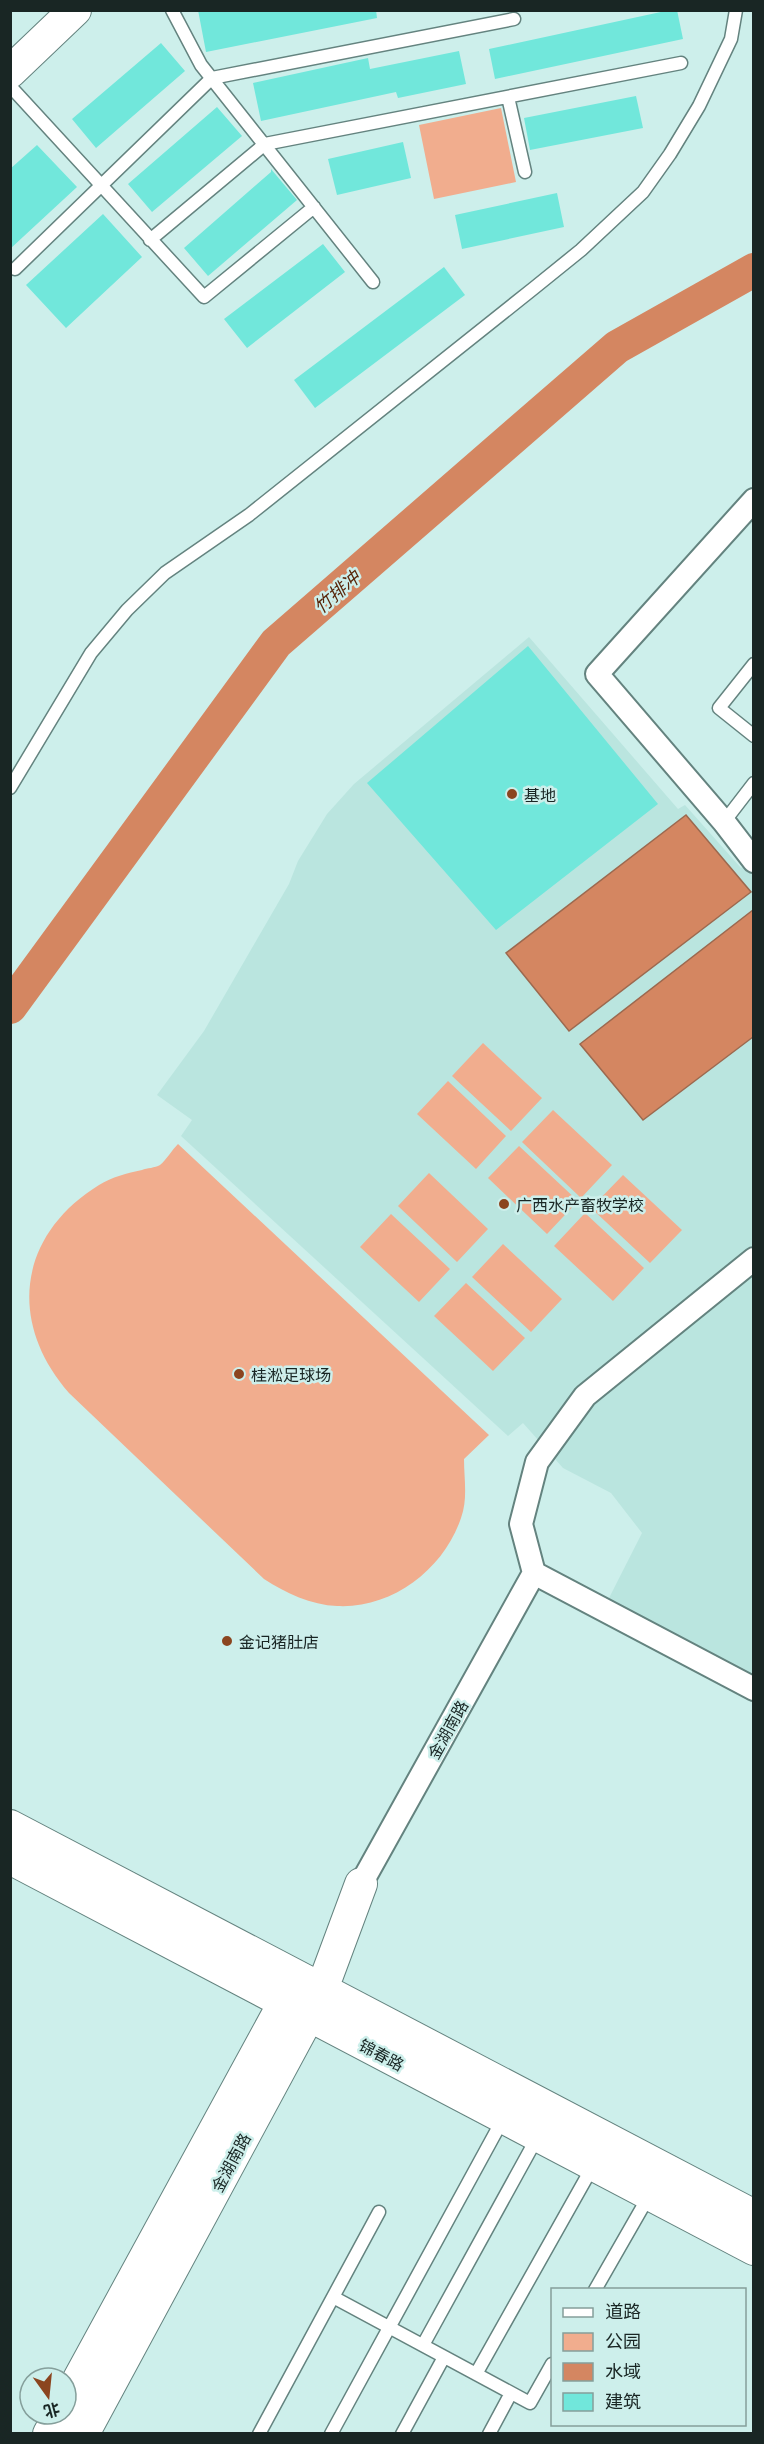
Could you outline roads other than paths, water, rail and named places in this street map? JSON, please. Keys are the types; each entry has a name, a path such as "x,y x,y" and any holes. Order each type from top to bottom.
{"main road":[{"path":"10,72 75,10"},
{"name":"锦春路","path":"10,1826 303,1996 504,2118 753,2249"},
{"name":"锦春路","path":"10,1858 303,1996 753,2216"},
{"name":"金湖南路","path":"83,2433 360,1884"},
{"name":"金湖南路","path":"78,2382 303,1996"}],"street":[{"path":"753,500 597,674 724,822 753,861"},
{"path":"753,1259 585,1396 537,1462 521,1524 534,1573 753,1689"},
{"name":"金湖南路","path":"360,1884 534,1573"}],"lane":[{"path":"172,10 201,65 373,282"},
{"path":"10,788 91,653 128,610 165,573 249,515 581,250 642,192 670,154 699,106 731,39 736,10"},
{"path":"15,269 212,78 514,19"},
{"path":"150,240 265,144 681,63"},
{"path":"10,86 204,297 314,207"},
{"path":"508,97 525,172"},
{"path":"753,664 719,708 753,736"},
{"path":"724,822 753,783"},
{"path":"331,2433 504,2118"},
{"path":"423,2345 538,2136"},
{"path":"476,2374 593,2165"},
{"path":"596,2288 650,2194"},
{"path":"259,2433 379,2212"},
{"path":"333,2297 530,2403 551,2366"},
{"path":"402,2433 444,2357"},
{"path":"489,2433 511,2393"}],"water":[{"path":"686,815 751,892 569,1031 506,953"},
{"path":"753,910 753,1037 643,1120 580,1044"}],"waterway":[{"name":"竹排冲","path":"10,1007 276,643 617,347 754,270"}],"place":[{"name":"基地","path":"512,794"},
{"name":"广西水产畜牧学校","path":"504,1204"},
{"name":"桂淞足球场","path":"239,1374"},
{"name":"金记猪肚店","path":"227,1641"}]}
